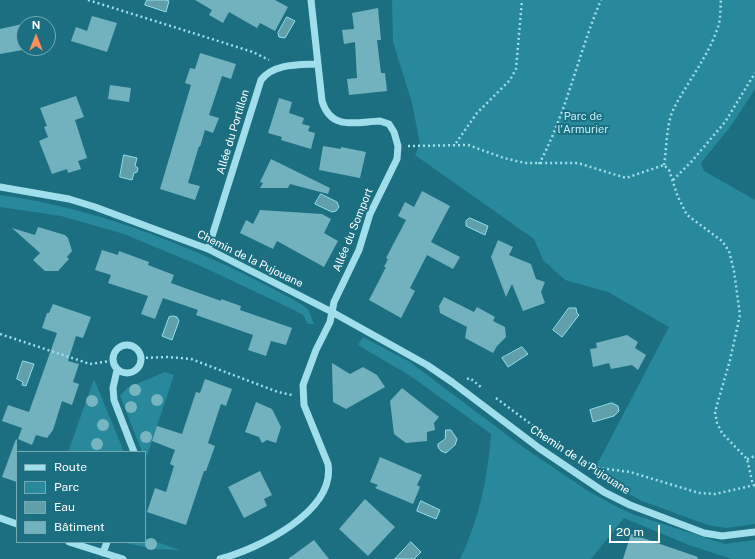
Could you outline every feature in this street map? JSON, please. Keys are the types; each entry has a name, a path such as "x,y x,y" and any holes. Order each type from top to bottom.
{"street":[{"path":"311,0 322,101 329,115 336,120 348,123 380,121 386,123 394,132 398,146"},
{"name":"Allée du Portillon","path":"208,249 261,80 267,73 283,67 318,64"},
{"name":"Allée du Somport","path":"302,396 304,380 316,350 330,322 334,302 359,250 370,214 397,158 398,146"},
{"name":"Chemin de la Pujouane","path":"0,187 69,199 94,206 208,249 332,312 427,365 540,448 604,492 630,505 679,525 704,532 722,536 755,532"},
{"path":"117,370 128,374 133,372 141,364 141,358 136,348 125,345 116,350 112,360 117,370 113,388 114,400 134,451"},
{"path":"220,559 252,548 286,528 313,506 324,488 329,473 328,464 304,405 302,396"},
{"path":"0,518 16,524"},
{"path":"73,543 123,559"},
{"path":"103,553 107,543"}],"path":[{"path":"88,0 253,52 283,67"},
{"path":"456,143 477,112 510,80 516,69 522,0"},
{"path":"540,164 552,141 588,31 601,0"},
{"path":"664,165 670,120 674,108 688,86 714,38 718,26 721,0"},
{"path":"673,180 692,161 725,122 755,73"},
{"path":"398,146 456,143 468,144 504,158 525,163 578,163 626,178 664,165"},
{"path":"664,165 669,170 678,197 687,215 722,241 729,251 734,271 740,315 730,360 715,412 717,423 722,433 747,459 754,485"},
{"path":"0,334 90,364 112,360"},
{"path":"141,358 168,357 191,359 278,392 302,396"},
{"path":"452,382 470,378 487,391"},
{"name":"Chemin de la Pujouane","path":"493,396 570,453 599,468 630,472 699,493 715,494 754,485"},
{"path":"747,459 755,456"}],"green space":[{"name":"Parc de l'Armurier","path":"392,0 755,0 755,89 731,126 701,163 704,171 755,200 755,524 726,528 708,525 642,501 592,474 669,327 608,292 565,280 543,260 534,239 415,155 420,144 412,103 393,42"},
{"path":"0,195 77,210 152,234 189,249 226,265 296,301 308,309 314,324 308,324 303,315 294,310 203,267 124,234 61,216 0,207"},
{"path":"363,337 410,362 523,447 585,489 617,507 635,515 725,544 755,540 755,559 732,559 689,545 624,518 591,559 460,559 467,544 482,498 488,466 491,434 412,377 358,345"},
{"path":"165,372 174,375 147,456 146,451 142,451 120,396 127,388"},
{"path":"94,379 124,451 68,451"},
{"path":"146,538 180,550 155,549 125,543 146,543"}],"water":[{"path":"147,0 169,1 166,12 145,5"},
{"path":"287,17 295,21 285,38 279,37 278,33"},
{"path":"124,155 137,158 135,166 138,168 137,172 134,173 132,180 120,177"},
{"path":"321,194 337,202 339,207 336,211 332,212 315,204"},
{"path":"470,218 488,226 485,235 466,226 466,221"},
{"path":"569,308 576,308 579,315 562,337 553,330"},
{"path":"169,317 177,317 179,321 172,340 162,336"},
{"path":"522,347 528,354 508,367 502,358"},
{"path":"23,361 34,364 26,386 22,385 23,382 17,379"},
{"path":"612,403 618,406 619,411 614,416 593,422 590,410"},
{"path":"446,430 451,430 457,439 455,445 446,453 441,451 438,444 445,439"},
{"path":"421,501 440,510 436,519 417,511"},
{"path":"411,542 421,552 414,559 395,559"}],"building":[{"path":"195,0 275,0 288,7 275,31 260,23 257,28 229,12 223,23 209,15 212,10"},
{"path":"378,8 381,40 377,40 381,73 385,73 387,91 349,95 347,79 357,78 355,42 344,44 342,30 354,29 352,13"},
{"path":"92,16 117,23 107,52 71,41 76,27 87,31"},
{"path":"16,25 16,51 0,54 0,29"},
{"path":"200,53 236,64 231,79 222,76 209,115 219,118 213,133 205,130 200,147 199,146 188,183 200,186 195,200 160,189 191,85 185,83 190,68 195,69"},
{"path":"110,85 131,88 129,102 108,99"},
{"path":"76,96 84,117 75,120 87,158 78,161 81,169 68,173 67,169 52,174 39,141 48,137 44,127 47,126 40,108"},
{"path":"279,98 292,102 289,113 304,118 302,124 310,126 308,131 315,133 311,149 281,140 282,137 268,133"},
{"path":"323,146 341,149 341,147 366,152 360,178 319,170"},
{"path":"271,159 330,188 328,194 290,184 288,188 260,188 263,183 260,182"},
{"path":"422,191 450,206 431,242 460,257 453,269 427,255 410,288 415,291 401,318 369,300 386,267 384,267 388,259 386,258 406,220 398,216 405,202 414,207"},
{"path":"260,210 322,214 331,219 324,233 338,241 324,267 277,241 273,249 240,233 246,220 253,224"},
{"path":"38,227 65,235 68,238 72,251 67,257 69,259 58,271 45,271 33,260 40,253 12,228 35,235"},
{"path":"498,240 513,247 509,255 531,264 536,279 545,282 541,292 545,303 523,311 512,284 506,297 491,257"},
{"path":"102,250 118,255 119,251 149,262 148,265 174,275 171,283 221,301 221,299 241,306 240,310 292,328 286,345 271,341 266,356 248,350 253,335 196,315 198,310 163,298 155,319 141,314 148,296 108,283 111,275 95,270"},
{"path":"444,297 474,312 477,307 495,317 493,321 505,327 506,337 497,346 493,353 465,338 467,327 440,313 439,306"},
{"path":"53,304 91,317 83,338 76,336 68,361 79,364 73,382 79,384 72,405 62,401 53,430 47,438 36,435 32,445 18,439 22,428 2,421 8,405 29,412 57,333 42,328 47,313 49,313"},
{"path":"627,335 638,342 635,348 646,355 638,370 632,365 611,369 609,363 593,367 590,349 597,348 596,343"},
{"path":"332,363 350,374 363,367 377,375 385,387 346,409 333,402"},
{"path":"205,379 232,389 226,406 221,404 208,443 215,446 206,471 204,471 186,525 147,512 155,488 166,492 174,466 170,464 175,450 152,441 157,426 182,434 196,392 200,393"},
{"path":"402,388 439,417 434,423 435,430 427,432 427,441 406,443 394,434 390,401"},
{"path":"256,402 272,409 281,427 276,443 267,440 262,443 259,437 245,432"},
{"path":"16,439 16,482 2,477"},
{"path":"380,457 422,475 417,485 420,487 413,504 375,488 378,485 370,482"},
{"path":"260,471 272,495 264,499 267,506 244,518 228,487"},
{"path":"365,499 395,527 368,556 339,529"},
{"path":"631,534 698,557 697,559 623,559"},
{"path":"314,540 329,559 288,559"}]}
